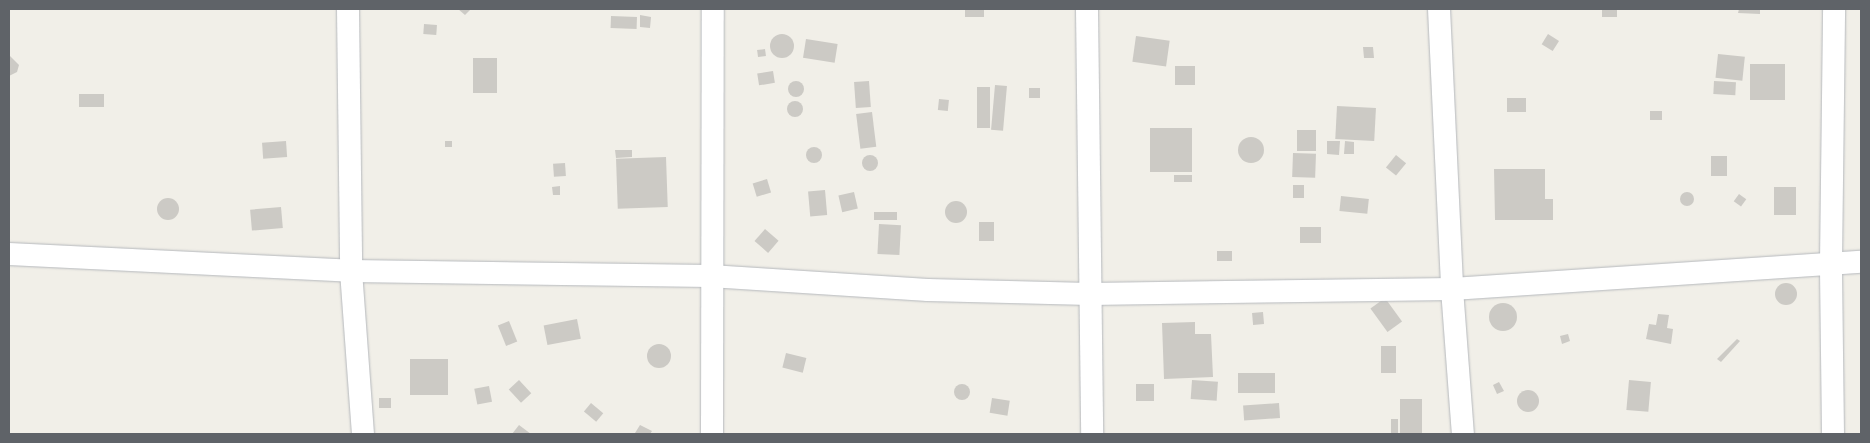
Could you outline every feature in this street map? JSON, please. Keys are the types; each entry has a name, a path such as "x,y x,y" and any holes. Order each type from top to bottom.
{"street":[{"path":"348,9 351,271 363,434"},
{"path":"712,434 710,276 713,9"},
{"path":"1087,9 1092,434"},
{"path":"1439,9 1452,289 1462,434"},
{"path":"1833,434 1831,262 1834,9"},
{"path":"9,254 351,271 710,276 928,290 1090,294 1452,289 1831,262 1861,262"}],"building":[{"path":"458,9 471,9 465,15"},
{"path":"965,9 984,9 984,17 965,17"},
{"path":"1602,9 1617,9 1617,17 1602,17"},
{"path":"1739,9 1760,9 1760,14 1738,13"},
{"path":"640,15 651,17 650,28 640,27"},
{"path":"611,16 637,17 637,29 611,28"},
{"path":"424,24 437,25 436,35 423,34"},
{"path":"782,34 790,38 794,46 790,54 782,58 774,54 770,46 774,38"},
{"path":"1548,34 1559,41 1553,51 1542,44"},
{"path":"1136,36 1170,41 1166,66 1132,62"},
{"path":"806,39 838,44 835,63 803,58"},
{"path":"1363,47 1373,47 1374,58 1364,58"},
{"path":"765,49 766,56 758,57 757,50"},
{"path":"1718,54 1745,57 1742,81 1715,78"},
{"path":"9,55 19,65 17,72 9,76"},
{"path":"473,58 497,58 497,93 473,93"},
{"path":"1750,64 1785,64 1785,100 1750,100"},
{"path":"1175,66 1195,66 1195,85 1175,85"},
{"path":"773,71 775,83 759,85 757,74"},
{"path":"796,81 804,89 796,97 788,89"},
{"path":"869,81 871,107 856,108 854,82"},
{"path":"1714,81 1736,82 1735,95 1713,94"},
{"path":"995,85 1007,86 1003,131 991,130"},
{"path":"977,87 990,87 990,128 977,128"},
{"path":"1029,88 1040,88 1040,98 1029,98"},
{"path":"79,94 104,94 104,107 79,107"},
{"path":"1507,98 1526,98 1526,112 1507,112"},
{"path":"939,99 949,100 948,111 938,110"},
{"path":"795,101 803,109 795,117 787,109"},
{"path":"1337,106 1376,108 1374,141 1335,139"},
{"path":"1650,111 1662,111 1662,120 1650,120"},
{"path":"872,112 876,147 860,149 856,114"},
{"path":"1150,128 1192,128 1192,172 1150,172"},
{"path":"1297,130 1316,130 1316,151 1297,151"},
{"path":"1251,137 1260,141 1264,150 1260,159 1251,163 1242,159 1238,150 1242,141"},
{"path":"286,141 287,157 263,159 262,143"},
{"path":"445,141 452,141 452,147 445,147"},
{"path":"1327,141 1340,141 1339,155 1327,154"},
{"path":"1345,141 1354,142 1354,154 1344,154"},
{"path":"814,147 822,155 814,163 806,155"},
{"path":"615,150 632,150 632,157 616,158"},
{"path":"1293,153 1316,154 1315,178 1292,177"},
{"path":"870,155 878,163 870,171 862,163"},
{"path":"1396,155 1406,163 1396,176 1386,167"},
{"path":"1711,156 1727,156 1727,176 1711,176"},
{"path":"666,157 668,207 618,209 616,159"},
{"path":"565,163 566,176 554,177 553,164"},
{"path":"1494,169 1545,169 1545,199 1553,199 1553,220 1495,220"},
{"path":"1174,175 1192,175 1192,182 1174,182"},
{"path":"767,179 771,192 757,197 753,183"},
{"path":"1293,185 1304,185 1304,198 1293,198"},
{"path":"560,186 560,195 553,195 552,187"},
{"path":"1774,187 1796,187 1796,215 1774,215"},
{"path":"825,190 827,215 810,216 808,191"},
{"path":"854,192 858,209 842,212 838,196"},
{"path":"1687,192 1692,194 1694,199 1692,204 1687,206 1682,204 1680,199 1682,194"},
{"path":"1739,194 1746,199 1741,207 1734,201"},
{"path":"1341,196 1369,199 1367,214 1339,211"},
{"path":"168,198 178,205 179,209 172,219 168,220 158,213 157,209 164,199"},
{"path":"956,201 964,204 967,212 964,220 956,223 948,220 945,212 948,204"},
{"path":"281,207 283,228 252,231 250,210"},
{"path":"874,212 897,212 897,220 874,220"},
{"path":"979,222 994,222 994,241 979,241"},
{"path":"879,224 901,225 899,255 877,254"},
{"path":"1300,227 1321,227 1321,243 1300,243"},
{"path":"765,229 779,241 768,253 755,241"},
{"path":"1217,251 1232,251 1232,261 1217,261"},
{"path":"1786,283 1794,286 1797,294 1794,302 1786,305 1778,302 1775,294 1778,286"},
{"path":"1385,298 1402,321 1387,332 1370,309"},
{"path":"1503,303 1513,307 1517,317 1513,327 1503,331 1493,327 1489,317 1493,307"},
{"path":"1263,312 1264,324 1253,325 1252,313"},
{"path":"1658,314 1669,315 1667,328 1673,329 1671,344 1646,339 1649,324 1656,325"},
{"path":"577,319 581,339 547,345 544,325"},
{"path":"509,321 517,341 506,346 498,325"},
{"path":"1195,322 1195,334 1211,334 1213,377 1164,379 1162,323"},
{"path":"1568,334 1570,341 1562,344 1560,336"},
{"path":"1737,339 1740,341 1721,362 1717,359"},
{"path":"659,344 667,348 671,356 667,364 659,368 651,364 647,356 651,348"},
{"path":"1381,346 1396,346 1396,373 1381,373"},
{"path":"786,353 806,358 803,373 782,368"},
{"path":"410,359 448,359 448,395 410,395"},
{"path":"1238,373 1275,373 1275,393 1238,393"},
{"path":"519,380 531,393 521,403 509,390"},
{"path":"1192,380 1218,382 1217,401 1191,399"},
{"path":"1629,380 1651,382 1648,412 1626,410"},
{"path":"1499,382 1504,391 1497,394 1493,385"},
{"path":"962,384 968,386 970,392 968,398 962,400 956,398 954,392 956,386"},
{"path":"1136,384 1154,384 1154,401 1136,401"},
{"path":"489,386 492,402 477,405 474,389"},
{"path":"1528,390 1536,393 1539,401 1536,409 1528,412 1520,409 1517,401 1520,393"},
{"path":"379,398 391,398 391,408 379,408"},
{"path":"992,398 1010,401 1007,416 990,413"},
{"path":"1400,399 1422,399 1422,434 1400,434"},
{"path":"591,403 603,413 596,422 584,411"},
{"path":"1279,403 1280,418 1244,420 1243,406"},
{"path":"1391,419 1398,419 1398,433 1391,433"},
{"path":"519,425 531,434 512,434"},
{"path":"640,425 652,431 650,434 635,433"}]}
